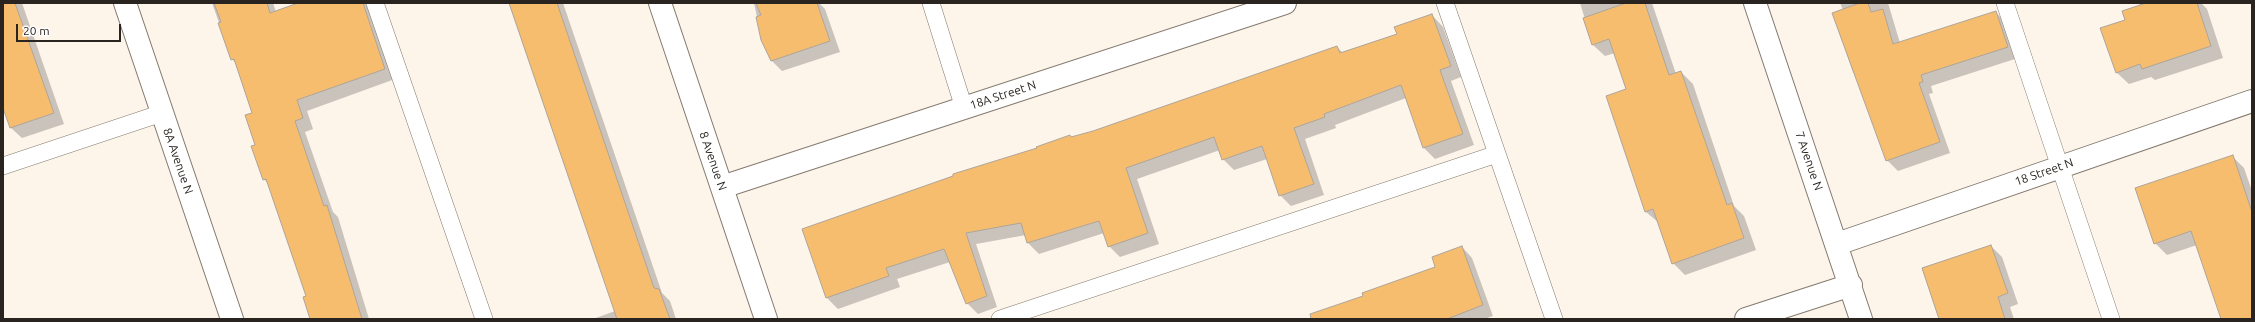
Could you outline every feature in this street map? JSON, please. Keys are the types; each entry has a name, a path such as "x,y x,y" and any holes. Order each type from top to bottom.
{"street":[{"name":"8A Avenue N","path":"125,3 232,319"},
{"name":"8 Avenue N","path":"660,3 766,319"},
{"name":"18A Street N","path":"722,188 1284,3"},
{"name":"7 Avenue N","path":"1755,3 1851,285 1861,319"},
{"name":"18 Street N","path":"1837,244 2252,101"},
{"path":"1746,319 1851,285"}],"lane":[{"path":"375,3 484,319"},
{"path":"931,3 964,108"},
{"path":"1445,3 1554,319"},
{"path":"2005,3 2111,319"},
{"path":"3,166 162,113"},
{"path":"1000,319 1497,154"}],"building":[{"path":"3,3 15,3 54,113 10,128 3,108"},
{"path":"214,3 267,3 270,13 298,3 363,3 385,69 297,100 303,118 295,121 324,206 327,205 362,319 310,319 303,297 306,296 266,179 263,180 251,146 255,145 245,115 252,113 234,59 231,60 218,23 221,22"},
{"path":"509,3 557,3 654,288 659,289 670,319 617,319"},
{"path":"756,3 817,3 830,41 771,61 761,40 756,17 761,15"},
{"path":"1626,3 1645,3 1669,75 1681,71 1727,205 1732,203 1744,238 1672,264 1653,209 1645,212 1606,96 1626,89 1609,39 1592,45 1583,18"},
{"path":"1860,3 1868,3 1871,12 1883,9 1893,44 1996,11 2008,47 1921,75 1923,82 1919,83 1940,142 1886,161 1832,13"},
{"path":"2146,3 2197,3 2211,46 2142,69 2140,64 2116,73 2100,28 2125,20 2122,11"},
{"path":"1432,14 1451,66 1440,70 1463,134 1423,148 1401,85 1324,114 1325,117 1294,128 1314,184 1279,196 1262,146 1222,160 1214,137 1126,168 1148,233 1108,247 1099,221 1027,243 1021,223 966,233 987,296 966,304 944,249 886,268 889,276 826,298 802,229 953,176 953,174 1037,148 1036,147 1070,135 1071,137 1093,131 1337,46 1340,53 1397,34 1394,27"},
{"path":"2233,155 2252,212 2252,319 2221,319 2191,231 2154,244 2135,188"},
{"path":"1991,245 2008,293 1998,297 2005,319 1939,319 1922,268"},
{"path":"1462,246 1483,305 1447,319 1311,319 1310,314 1363,296 1362,293 1435,267 1432,257"}]}
